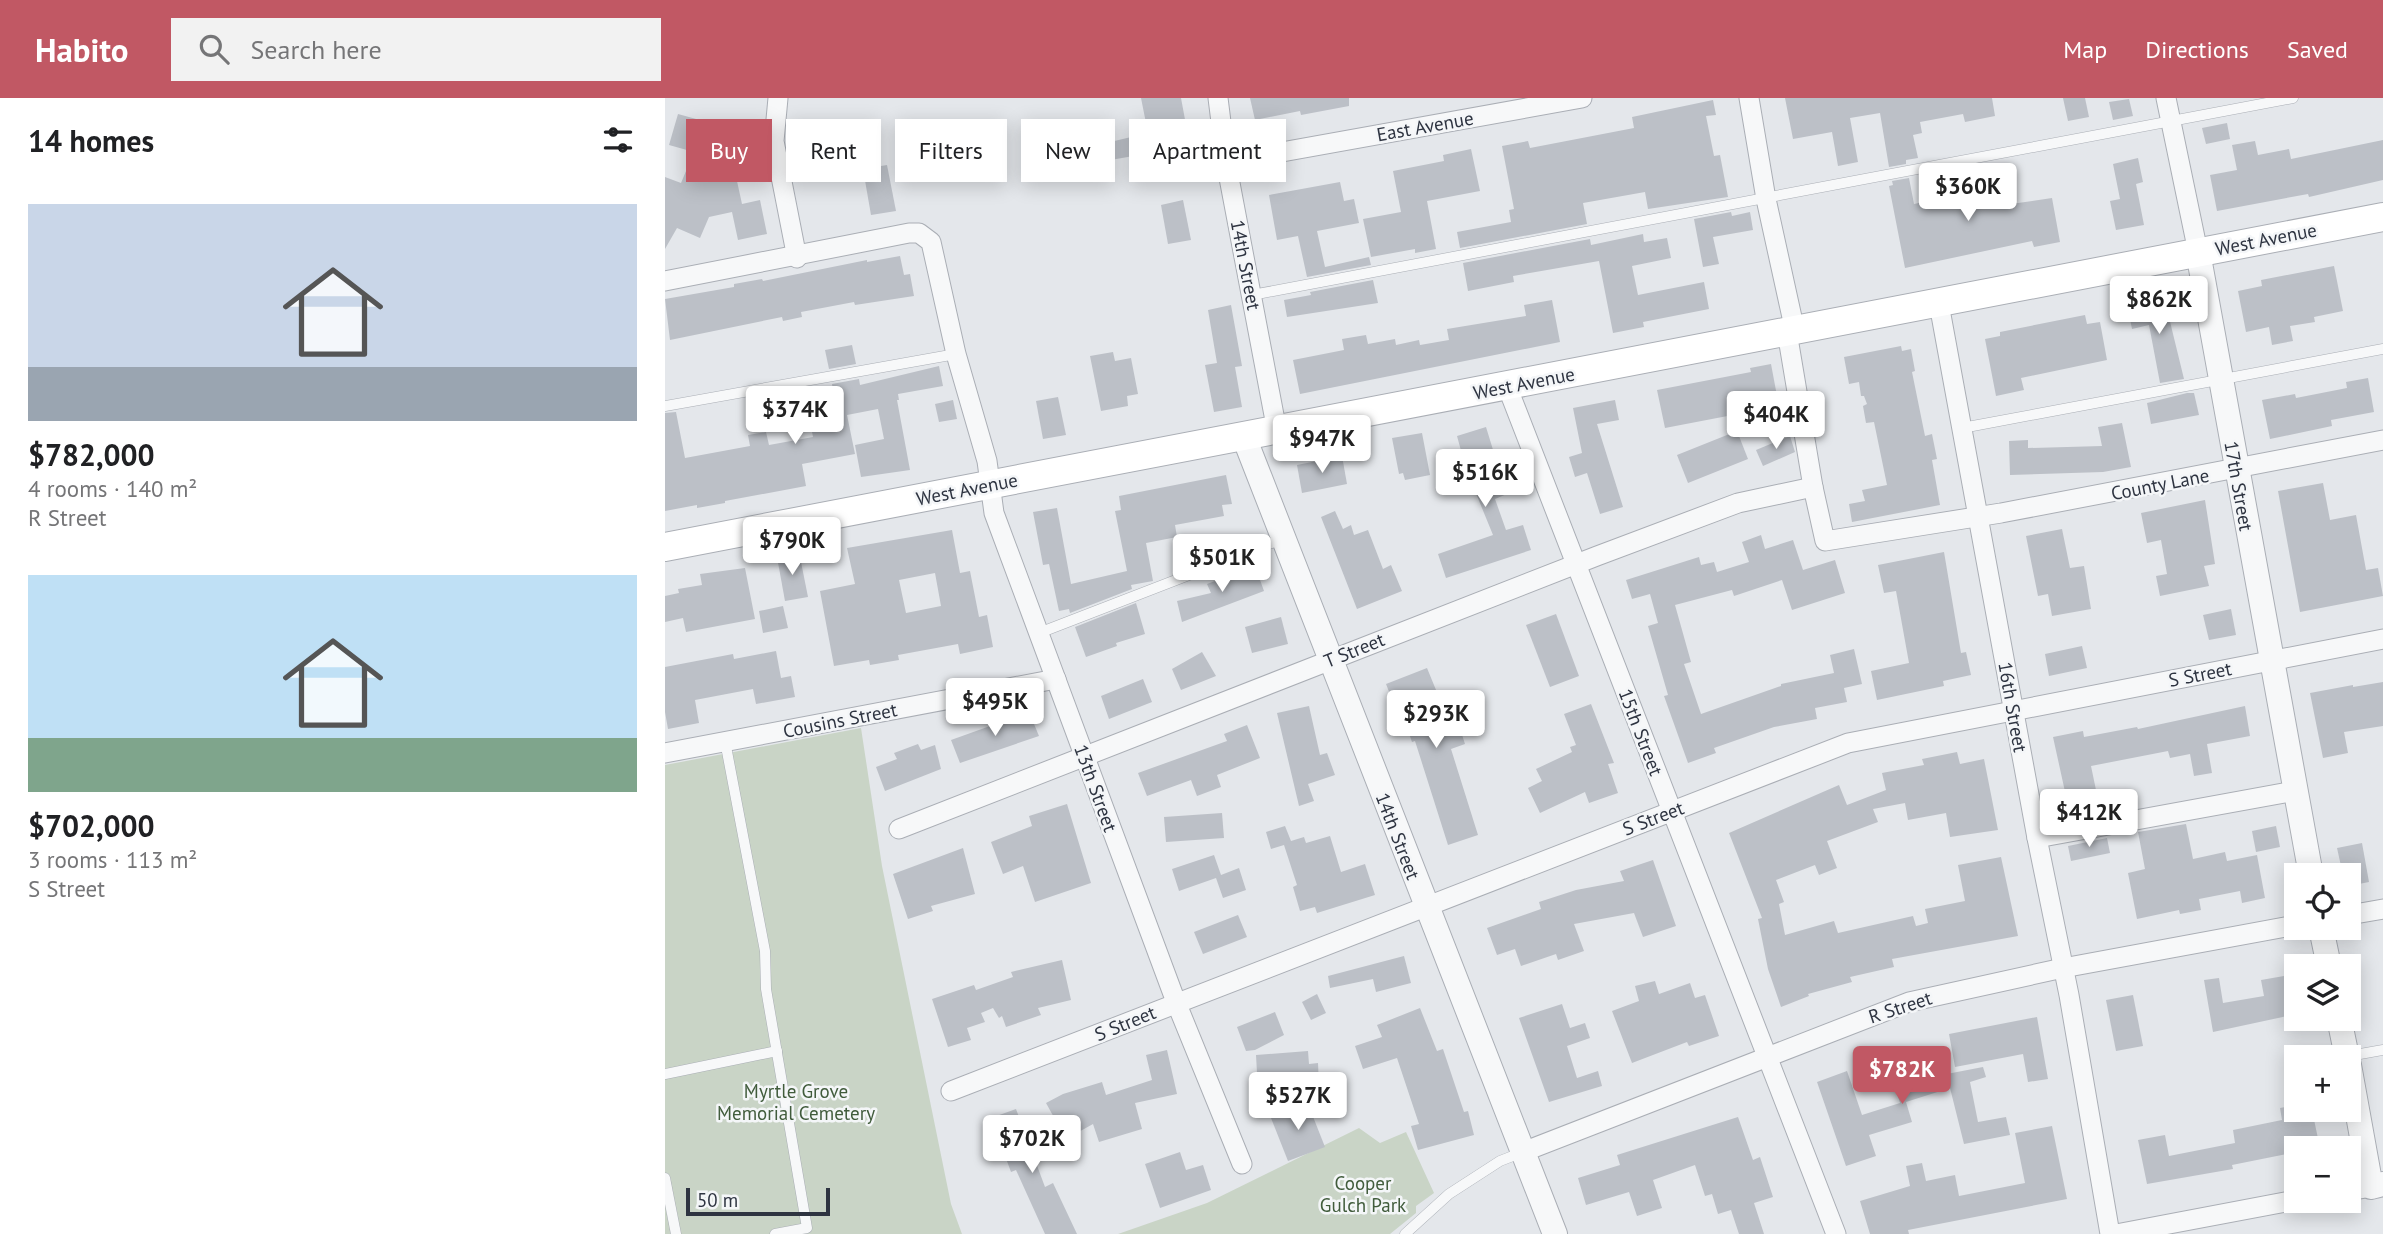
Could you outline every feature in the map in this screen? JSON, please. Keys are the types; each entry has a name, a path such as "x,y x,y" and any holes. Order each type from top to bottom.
{"main road":[{"name":"West Avenue","path":"665,547 1244,438 2383,217"}],"street":[{"path":"665,281 797,258 773,141 778,98"},
{"name":"14th Street","path":"1218,98 1221,119"},
{"name":"East Avenue","path":"1286,151 1582,98"},
{"path":"1749,98 1791,332 1813,487 1825,541 1977,517"},
{"name":"17th Street","path":"2167,98 2199,252 2309,863"},
{"name":"14th Street","path":"1230,182 1277,431"},
{"name":"13th Street","path":"797,258 909,233 919,233 931,242 956,354 987,461 993,513 1176,1002 1242,1164"},
{"name":"16th Street","path":"1939,304 2111,1234"},
{"name":"15th Street","path":"1507,386 1836,1234"},
{"name":"14th Street","path":"1244,438 1555,1234"},
{"name":"County Lane","path":"1977,517 2383,440"},
{"name":"T Street","path":"899,829 1738,503 1813,487"},
{"name":"S Street","path":"951,1091 1848,743 2383,639"},
{"name":"Cousins Street","path":"665,753 1056,679"},
{"path":"2037,838 2295,791"},
{"path":"2361,913 2383,909"},
{"name":"R Street","path":"1523,1152 1768,1054 1932,995 2284,927"},
{"path":"2357,1122 2367,1187"},
{"path":"2116,1234 2284,1202"}],"lane":[{"path":"1252,295 2293,98"},
{"path":"1962,429 2383,349"},
{"path":"665,406 956,354"},
{"path":"1039,633 1283,539"},
{"path":"725,741 765,951 766,989 807,1228 775,1234"},
{"path":"2361,1054 2383,1050"},
{"path":"665,1074 777,1051"},
{"path":"1405,1234 1449,1194 1500,1161 1523,1152"},
{"path":"665,1178 676,1234"}],"green space":[{"name":"Myrtle Grove Memorial Cemetery","path":"861,728 882,866 951,1204 962,1234 665,1234 665,765"},
{"name":"Cooper Gulch Park","path":"1359,1128 1380,1143 1406,1132 1434,1193 1416,1206 1416,1213 1390,1234 1118,1234 1207,1203"}],"building":[{"path":"1141,98 1181,98 1185,119 1145,119"},
{"path":"1250,98 1349,98 1349,106 1301,115 1300,111 1255,119"},
{"path":"1785,98 1992,98 1995,116 1965,122 1963,114 1920,122 1922,133 1913,135 1918,158 1906,160 1906,164 1889,167 1880,113 1850,118 1858,162 1838,166 1832,132 1793,139"},
{"path":"2063,98 2085,98 2089,117 2068,121"},
{"path":"2129,99 2133,116 2113,120 2109,102"},
{"path":"1713,100 1716,115 1706,116 1714,156 1720,155 1728,197 1648,209 1645,192 1583,203 1587,224 1460,248 1457,232 1511,222 1509,210 1514,209 1502,146 1528,141 1530,148 1634,128 1632,117"},
{"path":"678,114 696,119 686,119 686,150 669,145"},
{"path":"2227,123 2230,139 2206,144 2202,128"},
{"path":"1129,138 1129,157 1115,159 1115,141"},
{"path":"2383,140 2383,180 2309,197 2308,194 2217,211 2210,175 2237,170 2232,145 2255,141 2258,155 2289,149 2291,159"},
{"path":"1471,149 1480,191 1427,201 1436,249 1415,253 1415,249 1371,257 1363,219 1401,212 1393,171 1444,161 1443,155"},
{"path":"2138,158 2143,182 2136,184 2144,225 2116,230 2110,201 2120,199 2113,164"},
{"path":"887,165 896,211 871,215 865,182 881,182 881,166"},
{"path":"686,171 686,182 737,182 742,204 760,200 767,234 738,240 732,212 709,217 700,238 677,228 665,249 665,177 681,183"},
{"path":"1995,171 2004,205 2052,198 2060,242 2034,247 2032,241 1905,268 1889,186 1893,185 1892,181 1909,178 1914,204 1978,191 1975,176"},
{"path":"1340,182 1344,201 1354,199 1359,223 1317,231 1325,267 1369,257 1371,265 1307,277 1298,236 1277,240 1269,195"},
{"path":"1183,200 1191,240 1168,244 1161,205"},
{"path":"1731,212 1732,216 1750,212 1753,230 1713,237 1719,264 1703,267 1694,219"},
{"path":"1643,234 1644,242 1667,238 1671,258 1632,266 1638,295 1704,282 1709,309 1643,322 1644,327 1613,333 1599,261 1513,276 1514,282 1468,291 1463,263 1590,239 1591,245"},
{"path":"900,256 904,275 910,274 914,296 855,305 854,302 801,312 802,317 783,321 782,317 670,340 665,299 734,287 734,284"},
{"path":"2334,266 2343,311 2314,317 2315,322 2290,326 2293,341 2272,345 2269,327 2246,332 2238,291 2262,286 2261,280"},
{"path":"1373,280 1378,303 1287,317 1284,300 1311,295 1310,292"},
{"path":"2164,297 2184,379 2160,383 2149,325 2132,329 2127,304"},
{"path":"1552,300 1560,342 1300,394 1293,360 1344,350 1342,339 1366,335 1368,344 1395,339 1396,345 1419,340 1420,345 1449,340 1447,329 1526,316 1524,305"},
{"path":"1231,305 1242,366 1235,367 1242,407 1214,412 1205,365 1217,363 1208,310"},
{"path":"2085,315 2087,324 2100,322 2107,360 2021,378 2024,390 1996,396 1985,339 2000,336 2000,332"},
{"path":"852,345 856,364 829,369 825,350"},
{"path":"1901,346 1902,351 1911,349 1915,371 1912,372 1925,436 1932,434 1937,459 1932,460 1940,505 1852,522 1849,504 1865,501 1862,490 1887,485 1874,422 1866,423 1863,406 1867,404 1864,396 1861,396 1859,382 1849,384 1844,357"},
{"path":"1113,352 1115,361 1131,358 1138,394 1127,396 1128,406 1101,411 1090,356"},
{"path":"1771,364 1780,412 1766,415 1764,409 1665,428 1657,390 1751,372 1750,368"},
{"path":"939,366 943,386 898,394 910,470 861,477 855,445 884,439 878,409 847,415 855,454 802,464 806,486 697,508 697,505 665,511 665,413 676,412 685,458 750,446 748,435 766,432 769,445 813,437 805,396 833,390 832,384 859,379 860,385"},
{"path":"2368,378 2374,412 2331,420 2332,426 2270,439 2262,400 2295,394 2296,398 2347,388 2346,382"},
{"path":"2194,393 2199,415 2151,424 2147,403"},
{"path":"1058,397 1066,435 1043,439 1036,401"},
{"path":"953,400 957,419 939,422 935,404"},
{"path":"1615,400 1619,420 1597,424 1623,507 1600,514 1587,473 1575,477 1569,457 1582,453 1573,408"},
{"path":"2122,423 2131,467 2103,472 2010,475 2009,441 2028,440 2028,448 2102,446 2098,427"},
{"path":"1486,427 1498,466 1504,464 1514,491 1495,499 1506,530 1523,525 1531,550 1446,578 1438,554 1493,535 1466,469 1457,436"},
{"path":"1737,431 1748,459 1688,483 1677,455"},
{"path":"1422,433 1430,475 1405,480 1403,473 1399,474 1392,438"},
{"path":"1790,436 1795,452 1763,466 1756,450"},
{"path":"1342,456 1347,484 1302,493 1297,465"},
{"path":"1226,475 1232,504 1222,505 1224,516 1175,525 1177,537 1146,543 1153,581 1131,585 1132,589 1070,613 1069,609 1059,611 1049,564 1043,565 1033,512 1057,508 1071,584 1127,571 1115,511 1121,510 1119,496"},
{"path":"2323,483 2330,520 2356,515 2366,570 2378,568 2383,596 2300,612 2278,491"},
{"path":"2205,500 2215,564 2204,566 2209,586 2160,596 2156,576 2167,574 2161,540 2147,543 2141,513"},
{"path":"1335,511 1343,529 1351,525 1354,535 1368,530 1383,569 1391,565 1402,591 1357,609 1321,517"},
{"path":"2062,529 2070,568 2084,566 2091,609 2052,616 2048,594 2038,596 2026,536"},
{"path":"952,530 960,573 970,571 979,617 987,615 993,647 960,654 958,644 898,655 899,660 870,665 869,660 834,666 820,591 855,584 847,548","holes":["935,573 941,606 906,613 899,580"]},
{"path":"1761,535 1765,549 1793,540 1803,570 1835,560 1845,593 1792,610 1782,580 1734,596 1732,590 1675,605 1691,662 1684,664 1701,714 1781,684 1834,673 1830,655 1854,649 1862,684 1844,688 1847,702 1815,708 1817,719 1774,727 1714,748 1716,753 1688,763 1664,696 1668,695 1648,626 1658,623 1650,594 1632,599 1626,580 1699,557 1701,565 1714,562 1717,572 1749,562 1742,542"},
{"path":"799,552 808,597 785,601 777,557"},
{"path":"1944,552 1961,653 1966,652 1971,675 1943,681 1944,686 1877,700 1871,671 1909,663 1896,591 1884,593 1878,565"},
{"path":"1255,566 1264,591 1182,622 1177,601 1211,593 1207,584"},
{"path":"745,568 755,619 686,632 683,618 665,622 665,596 679,593 678,589 702,585 700,574"},
{"path":"1136,603 1145,634 1116,643 1117,646 1086,657 1075,627"},
{"path":"783,606 788,628 763,633 759,611"},
{"path":"2231,609 2236,635 2209,640 2203,615"},
{"path":"1556,614 1579,676 1550,687 1526,625"},
{"path":"1281,617 1288,644 1252,653 1245,627"},
{"path":"2082,646 2087,668 2049,676 2045,654"},
{"path":"776,651 781,678 791,676 795,697 756,704 753,689 695,700 699,723 668,729 665,712 665,667 733,654 734,659"},
{"path":"1202,652 1216,676 1181,690 1172,669"},
{"path":"1427,668 1443,707 1452,704 1465,744 1451,749 1478,835 1448,845 1415,741 1412,742 1401,710 1397,712 1386,684"},
{"path":"1143,679 1152,702 1109,719 1101,696"},
{"path":"2383,682 2383,726 2344,732 2348,753 2323,758 2310,693"},
{"path":"1591,704 1614,763 1608,764 1618,793 1589,803 1585,792 1540,813 1528,788 1542,781 1536,769 1572,752 1570,747 1576,745 1564,714"},
{"path":"1309,706 1320,755 1327,753 1335,775 1308,784 1314,801 1299,806 1277,713"},
{"path":"2245,706 2250,736 2207,744 2212,773 2194,776 2190,754 2170,758 2168,751 2091,766 2101,814 2071,819 2053,737 2083,731 2084,737 2137,727 2138,729"},
{"path":"1029,712 1039,736 960,763 951,740"},
{"path":"1247,725 1260,758 1217,775 1221,787 1197,796 1191,780 1147,796 1138,773 1227,741 1224,734"},
{"path":"918,744 921,750 935,745 941,769 885,791 876,767 897,759 894,753"},
{"path":"1957,752 1960,764 1984,759 1998,830 1950,837 1946,813 1908,820 1905,803 1873,809 1878,822 1827,841 1837,868 1819,875 1815,865 1776,880 1784,902 1779,904 1785,935 1834,921 1838,933 1913,916 1916,926 1928,923 1925,909 1965,901 1958,865 2001,857 2018,936 1892,959 1894,967 1850,977 1852,982 1808,994 1809,996 1781,1007 1768,969 1758,919 1762,918 1729,833 1839,785 1847,805 1886,790 1882,773 1924,765 1922,759"},
{"path":"1067,804 1091,883 1035,902 1023,866 1003,874 991,842 1032,826 1029,816"},
{"path":"1222,813 1224,838 1166,842 1164,817"},
{"path":"2186,824 2193,859 2225,852 2227,861 2257,855 2265,898 2242,903 2240,891 2199,899 2201,910 2180,914 2179,910 2137,919 2128,873 2145,869 2138,832"},
{"path":"1285,826 1291,841 1304,837 1306,843 1330,836 1341,872 1365,864 1375,895 1317,913 1315,907 1300,911 1293,887 1297,885 1284,845 1271,849 1266,832"},
{"path":"2276,826 2280,847 2256,852 2252,831"},
{"path":"2107,838 2110,853 2071,861 2068,846"},
{"path":"2362,843 2369,882 2361,884 2361,863 2340,863 2337,848"},
{"path":"963,848 975,894 931,906 933,911 908,919 893,874"},
{"path":"1214,855 1221,875 1239,868 1246,890 1223,898 1216,878 1179,891 1172,869"},
{"path":"1653,860 1676,926 1643,937 1634,913 1574,924 1584,951 1558,960 1556,954 1521,966 1515,949 1497,955 1487,928 1541,909 1539,902 1576,890 1624,881 1620,871"},
{"path":"1238,915 1247,937 1203,954 1194,932"},
{"path":"1404,956 1411,983 1376,992 1373,979 1330,988 1328,976"},
{"path":"1062,960 1071,1000 1038,1008 1041,1015 1006,1027 1002,1016 999,1018 993,1008 981,1013 985,1022 967,1028 971,1040 948,1047 932,999 974,985 976,990 1013,977 1011,972"},
{"path":"2284,976 2284,1017 2213,1032 2204,980 2219,978 2223,1003 2264,996 2261,980"},
{"path":"1655,981 1659,994 1690,983 1695,998 1705,995 1719,1036 1689,1046 1687,1042 1632,1063 1612,1011 1639,1001 1635,986"},
{"path":"1317,994 1326,1013 1311,1020 1302,1002"},
{"path":"2133,995 2143,1046 2116,1051 2106,1000"},
{"path":"1562,1004 1570,1028 1585,1023 1590,1038 1567,1046 1577,1078 1598,1071 1602,1086 1549,1102 1519,1018"},
{"path":"1420,1008 1437,1051 1443,1049 1464,1112 1468,1111 1474,1135 1418,1150 1411,1126 1419,1124 1397,1058 1363,1069 1355,1046 1382,1037 1377,1025"},
{"path":"1275,1012 1284,1035 1255,1050 1246,1051 1237,1027"},
{"path":"2037,1017 2048,1079 2028,1082 2023,1054 1955,1067 1949,1034"},
{"path":"1916,1047 1926,1078 1983,1067 1986,1077 1970,1082 1978,1122 2006,1117 2010,1135 1964,1144 1950,1088 1906,1102 1912,1122 1869,1135 1876,1156 1846,1166 1817,1082 1847,1071 1862,1115 1900,1103 1886,1056"},
{"path":"1167,1050 1177,1094 1135,1103 1142,1129 1099,1142 1093,1124 1066,1139 1046,1103 1063,1094 1102,1082 1106,1095 1152,1080 1146,1055"},
{"path":"1308,1051 1309,1064 1318,1063 1319,1086 1258,1091 1256,1055"},
{"path":"1308,1104 1325,1147 1288,1161 1271,1118"},
{"path":"2284,1107 2284,1122 2315,1122 2317,1136 2284,1136 2284,1154 2232,1165 2233,1169 2147,1184 2138,1140 2165,1135 2169,1156 2235,1143 2233,1130 2282,1120 2280,1108"},
{"path":"1016,1109 1045,1187 1053,1183 1077,1234 1045,1234 1016,1170 1011,1172 991,1118"},
{"path":"1738,1117 1753,1160 1760,1157 1773,1197 1754,1203 1764,1234 1739,1234 1731,1210 1718,1214 1712,1194 1705,1196 1695,1165 1653,1180 1662,1208 1637,1216 1629,1192 1586,1205 1578,1178 1620,1165 1617,1155"},
{"path":"2052,1126 2067,1199 1908,1230 1909,1234 1870,1234 1860,1201 1910,1186 1906,1166 1922,1163 1926,1181 1955,1175 1959,1196 2025,1183 2015,1133"},
{"path":"1180,1152 1186,1170 1203,1165 1211,1190 1160,1208 1145,1164"}]}
